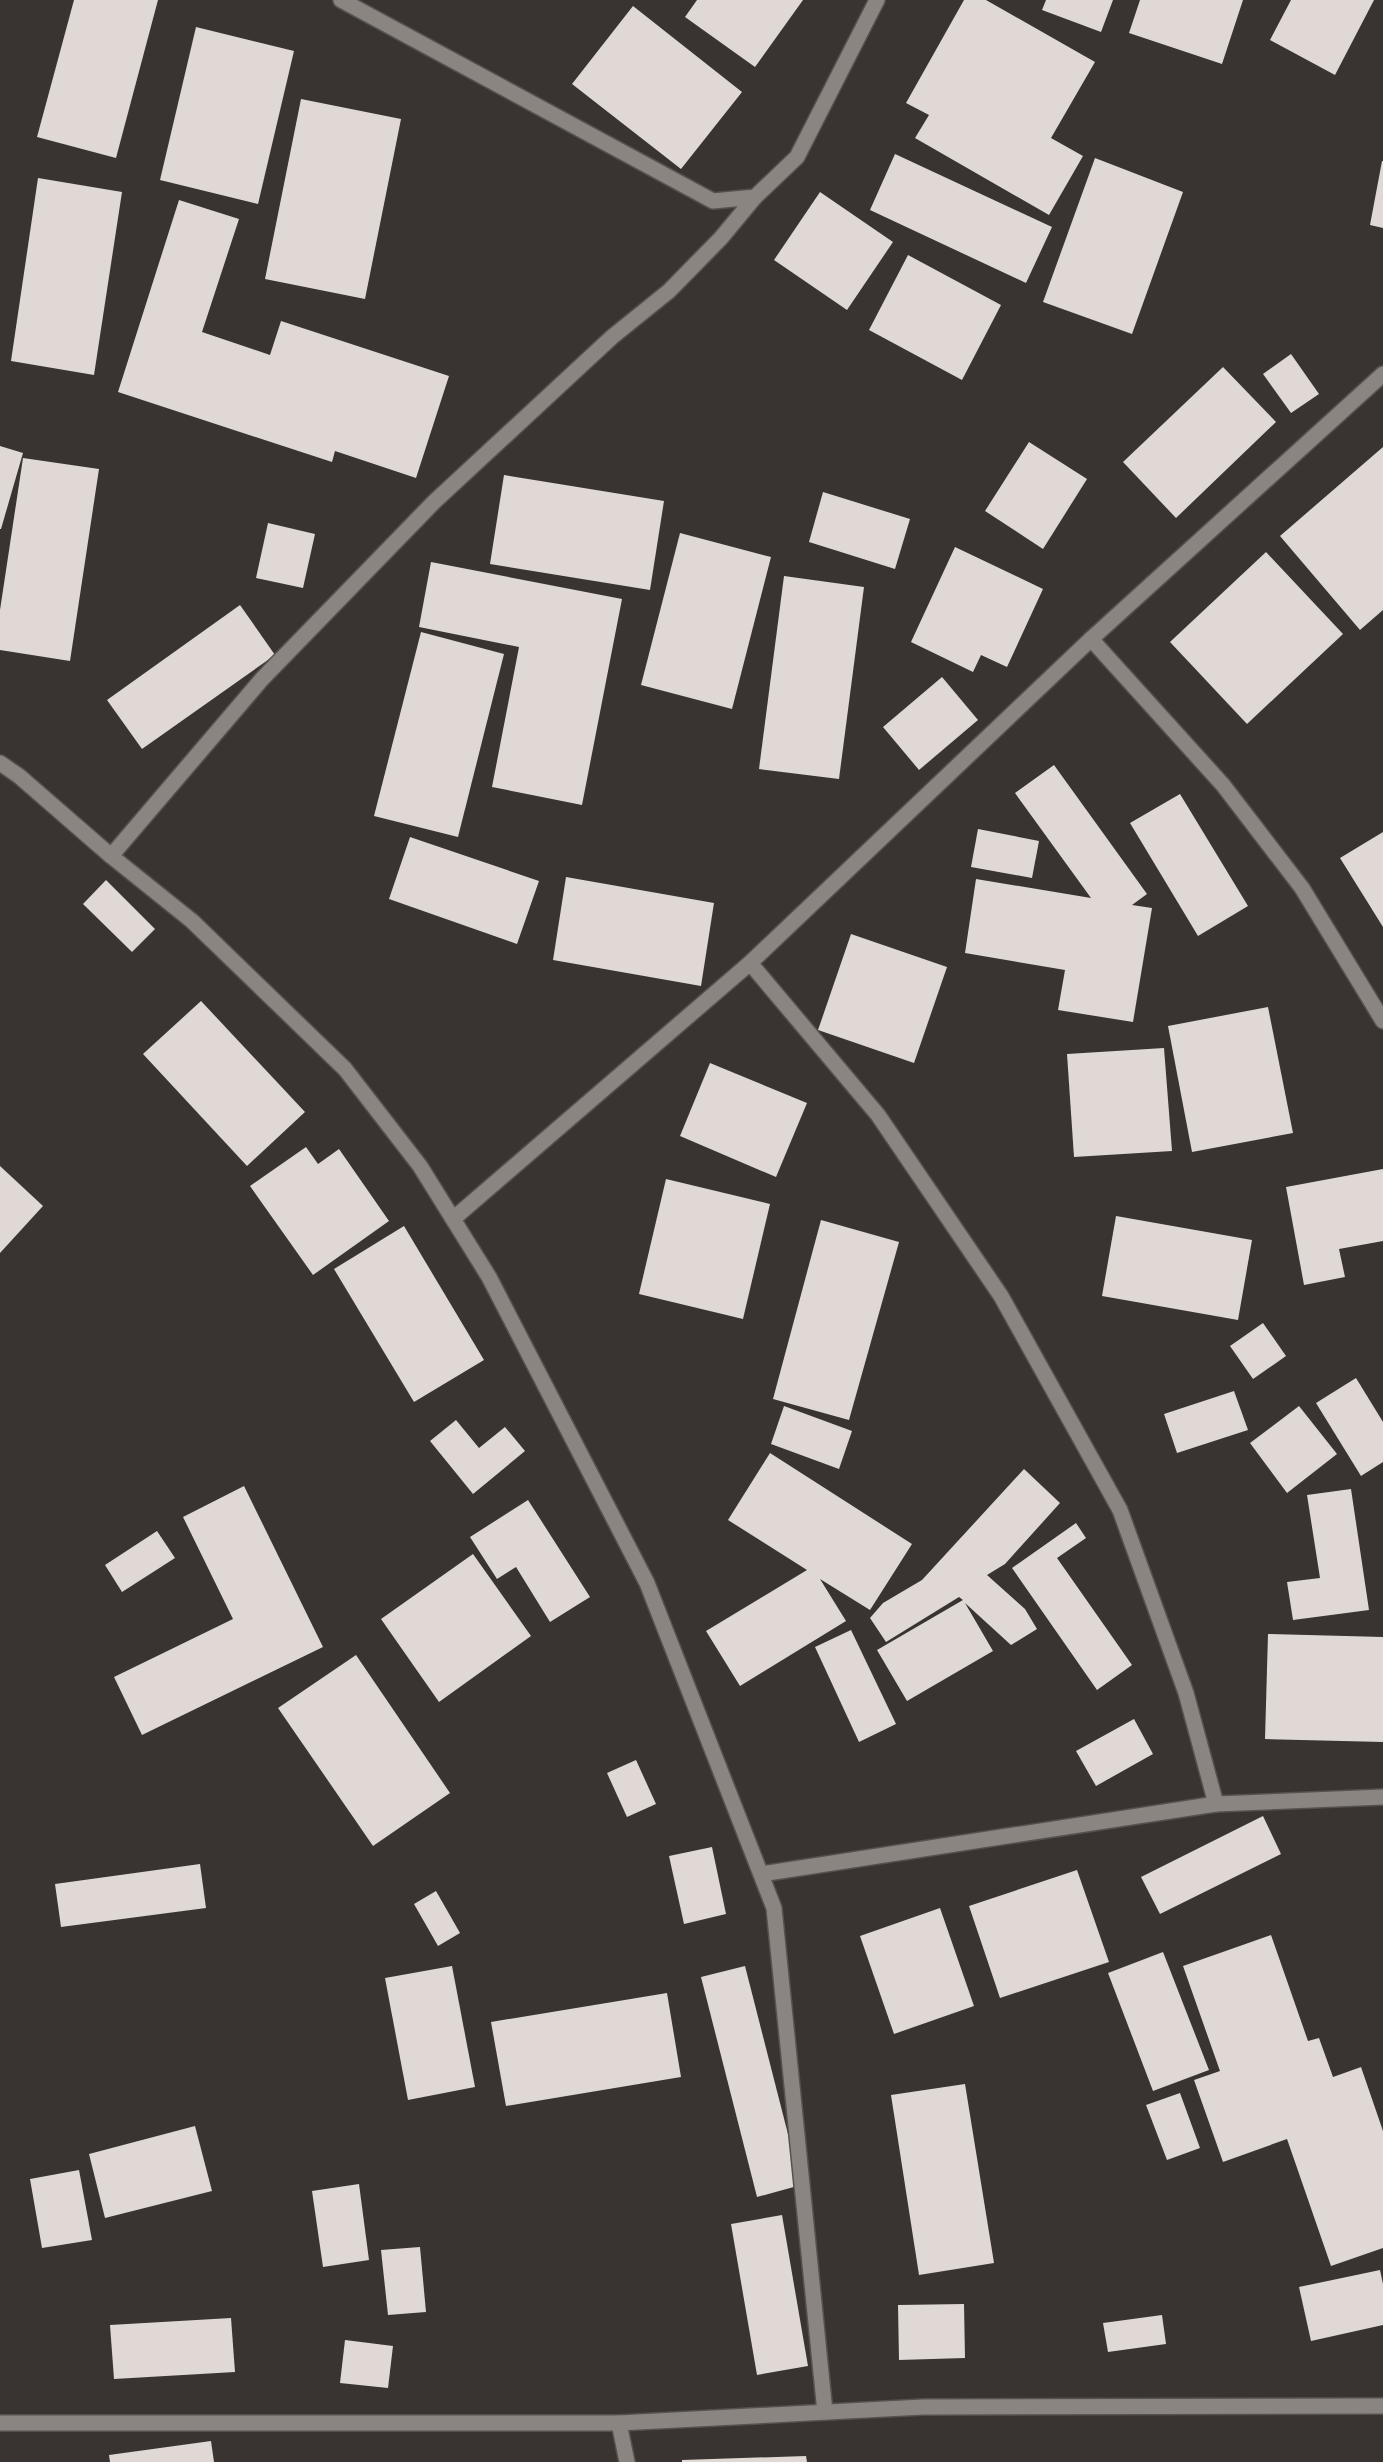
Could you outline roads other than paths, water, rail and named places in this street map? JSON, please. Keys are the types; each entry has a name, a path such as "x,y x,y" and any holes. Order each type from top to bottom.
{"street":[{"path":"341,0 713,201 755,197"},
{"path":"111,856 262,679 425,510 612,337 669,291 721,238 755,197 797,157 877,0"},
{"path":"453,1219 750,963 1091,639 1383,374"},
{"path":"1091,639 1223,785 1302,888 1383,1021"},
{"path":"0,763 19,776 111,856 192,921 345,1069 420,1166 489,1277 647,1583 774,1908 825,2412"},
{"path":"750,963 878,1115 995,1286 1120,1510 1186,1693 1216,1804"},
{"path":"761,1874 1216,1804 1383,1797"},
{"path":"0,2423 619,2423 923,2407 1383,2406"},
{"path":"619,2423 627,2462"}]}
